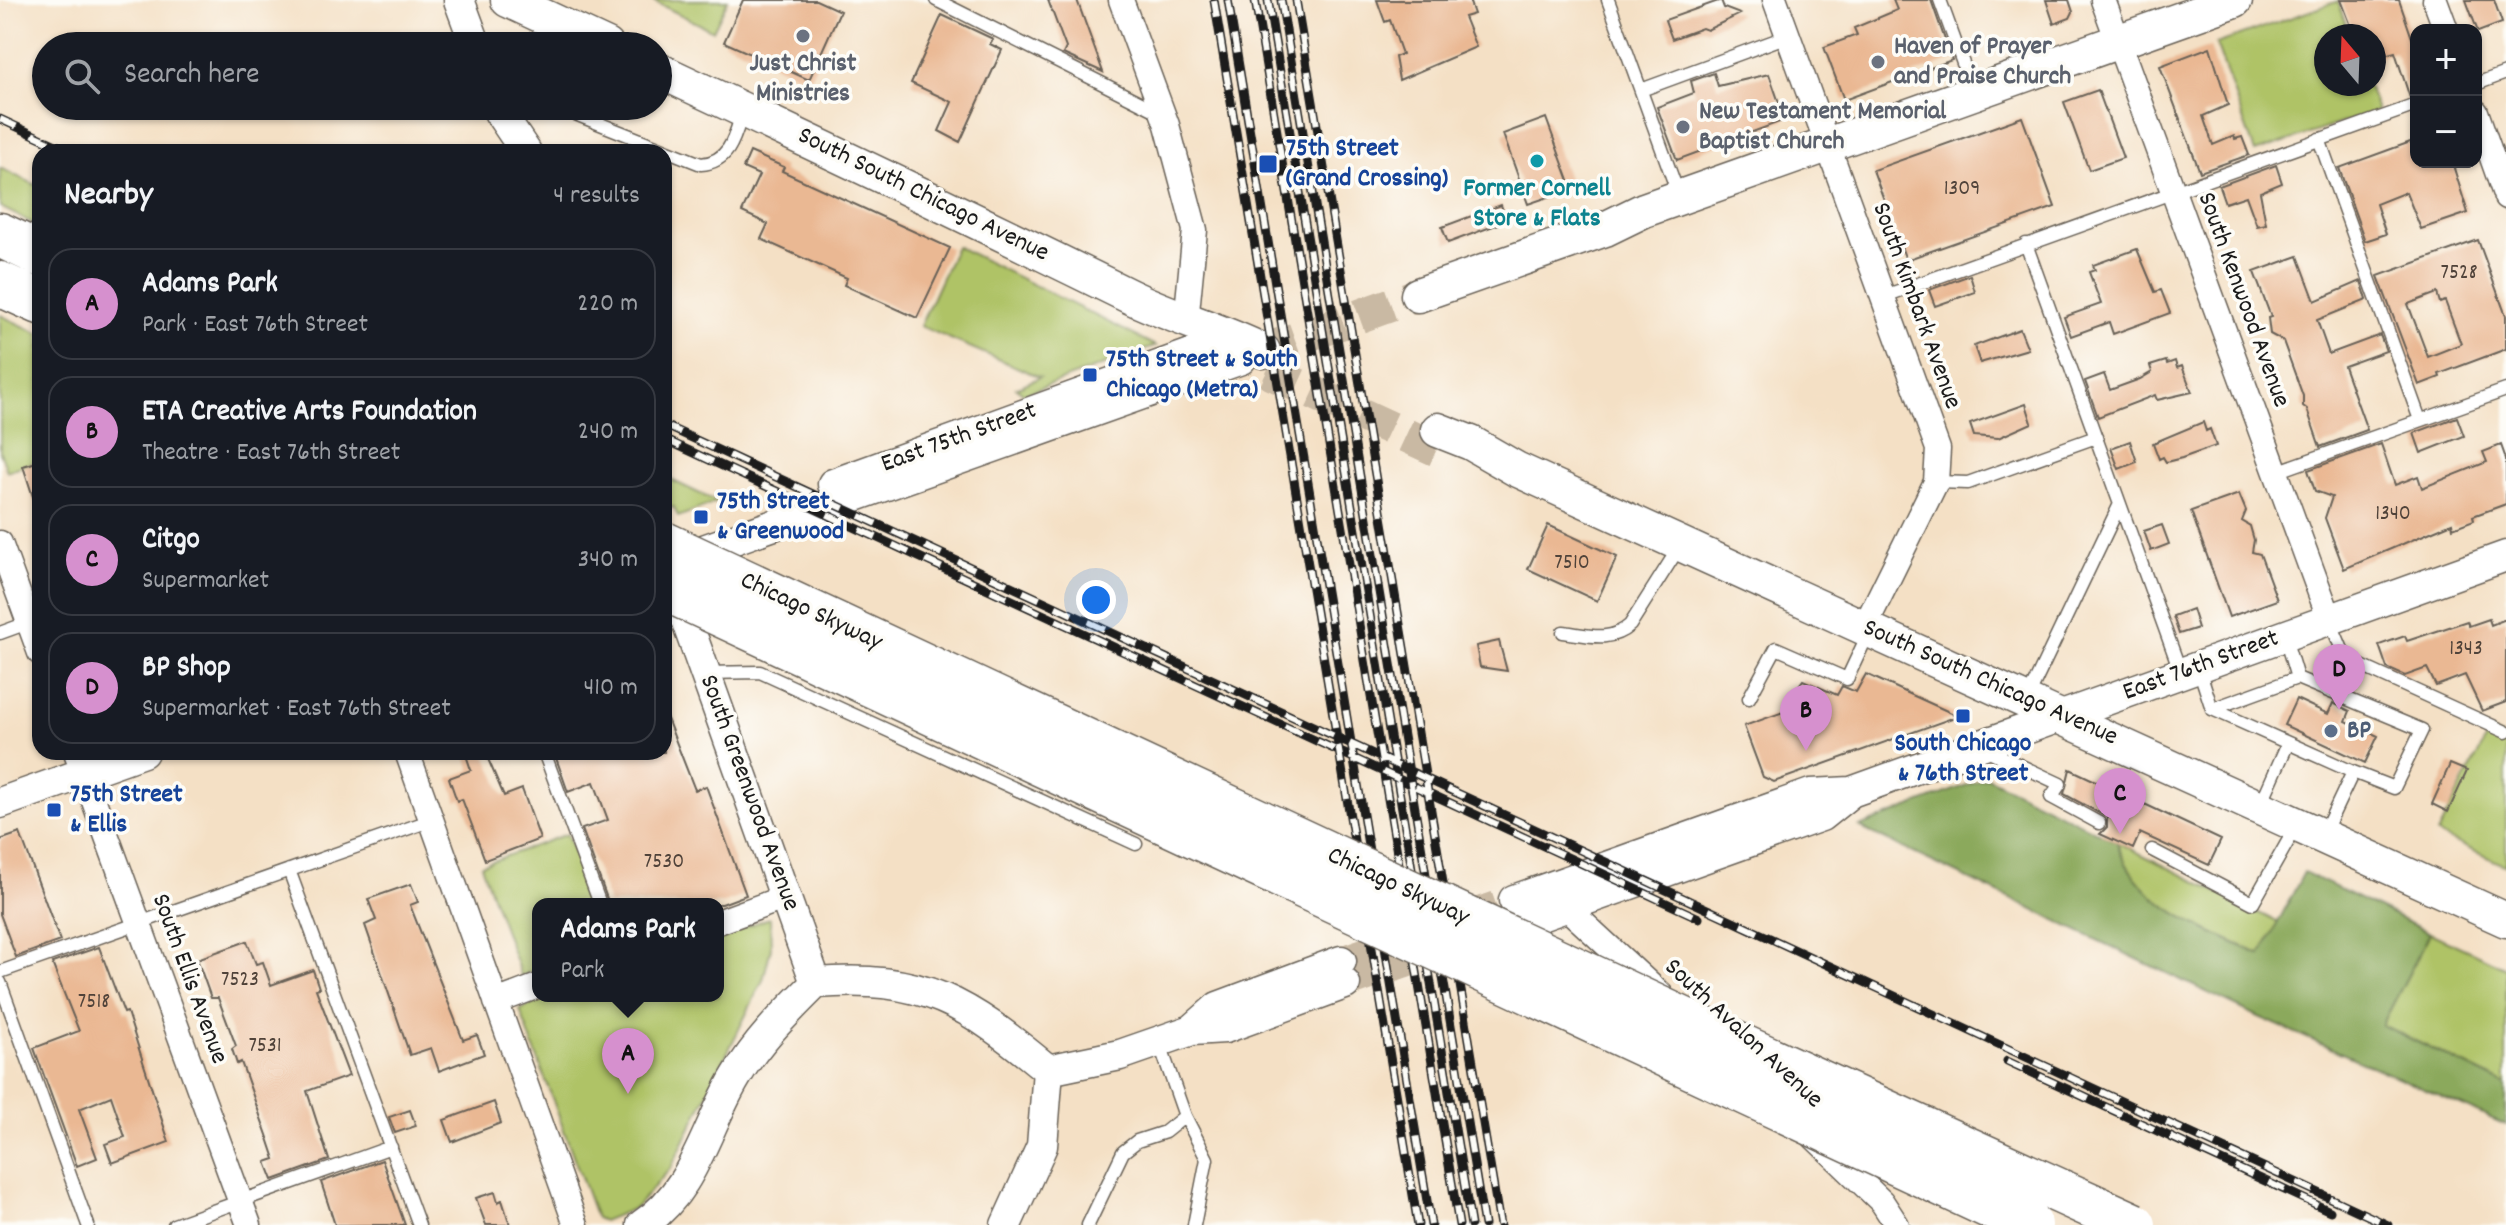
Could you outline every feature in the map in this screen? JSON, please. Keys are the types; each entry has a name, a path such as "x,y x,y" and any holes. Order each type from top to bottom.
{"highway":[{"path":"0,235 32,250"},
{"path":"0,284 32,298"},
{"name":"Chicago Skyway","path":"672,567 2030,1225"},
{"name":"Chicago Skyway","path":"672,567 1414,895 2134,1225"}],"main road":[{"path":"508,0 577,32"},
{"path":"1416,286 1605,229 1679,197 2227,1"},
{"name":"South South Chicago Avenue","path":"672,77 1186,322 1204,342 1247,349"},
{"name":"South South Chicago Avenue","path":"1440,441 1463,460 1516,469 2027,699 2506,920"}],"street":[{"path":"459,0 471,32"},
{"path":"1121,0 1163,114 1195,230 1186,322"},
{"name":"South Kimbark Avenue","path":"1775,0 1938,449 1936,482 1868,628"},
{"name":"South Kenwood Avenue","path":"2103,0 2330,620"},
{"path":"2435,0 2444,24"},
{"path":"499,120 502,144"},
{"path":"505,120 521,144"},
{"path":"2482,129 2506,197"},
{"name":"East 75th Street","path":"672,556 692,540 783,502 1247,349"},
{"path":"0,543 32,615"},
{"name":"East 76th Street","path":"1516,912 1821,816 1851,792 2506,556"},
{"name":"South Greenwood Avenue","path":"672,584 816,983"},
{"path":"410,760 576,1225"},
{"path":"0,803 80,763"},
{"name":"South Ellis Avenue","path":"80,763 249,1225"},
{"path":"724,920 786,897"},
{"name":"South Avalon Avenue","path":"1555,898 1870,1189 1897,1225"},
{"path":"1048,1070 1120,1055 1192,1030 1218,1007 1343,972"},
{"path":"642,1225 657,1215 684,1185 736,1076 770,1029 816,983 864,979 906,984 943,998 993,1025 1048,1070"},
{"path":"496,1002 532,988"},
{"path":"1006,1225 1042,1146 1048,1070"}],"lane":[{"path":"1608,0 1679,197"},
{"path":"1940,0 1974,92"},
{"path":"943,2 1163,114"},
{"path":"1641,90 1788,36"},
{"path":"2482,82 2506,73"},
{"path":"1882,297 2410,107"},
{"path":"672,152 701,164 712,163 728,151 743,110"},
{"path":"590,120 651,144"},
{"path":"2319,139 2420,420"},
{"path":"2026,244 2120,504 2190,670 2212,709 2394,788 2422,730 2297,678 2212,709"},
{"path":"2276,472 2506,390"},
{"path":"1936,482 1968,483 2096,437"},
{"path":"2027,699 2120,504"},
{"path":"1563,632 1613,637 1622,632 1630,625 1682,544"},
{"path":"2330,620 2346,659 2505,731"},
{"path":"0,633 32,621"},
{"path":"1749,698 1776,648 1847,679 1868,628"},
{"path":"2285,636 2297,678"},
{"path":"706,673 760,672 1136,844"},
{"path":"2260,807 2288,743"},
{"path":"1979,746 2060,784 2051,797 2099,823"},
{"path":"547,760 598,898"},
{"path":"2152,850 2253,903 2353,772"},
{"path":"0,972 432,820"},
{"path":"289,870 419,1225"},
{"path":"0,982 88,1225"},
{"path":"1159,1042 1185,1116 1207,1159 1194,1225"},
{"path":"1088,1225 1123,1152 1137,1141 1165,1132 1185,1116"},
{"path":"174,1225 391,1147"}],"green space":[{"path":"651,0 728,0 713,31"},
{"path":"2338,1 2346,24 2314,24 2314,96 2371,96 2377,111 2255,152 2216,44"},
{"path":"0,168 32,183 32,223 0,207"},
{"path":"956,246 1156,346 1024,394 1016,388 1040,377 920,326"},
{"path":"0,315 32,330 32,463 7,471 0,452"},
{"path":"672,480 717,502 678,517"},
{"path":"2490,731 2506,739 2506,866 2437,834"},
{"path":"1987,777 2117,842 2126,864 2157,899 2197,925 2261,955 2304,872 2430,933 2382,1025 2506,1085 2506,1125 2259,1017 1859,827"},
{"path":"567,834 590,898 532,898 532,971 521,976 481,865"},
{"path":"2117,842 2279,923 2262,955 2197,925 2157,899 2126,864"},
{"path":"770,918 771,948 763,980 671,1168 635,1208 603,1221 596,1218 520,1010 537,1002 724,1002 724,934"},
{"path":"2430,933 2506,968 2506,1085 2382,1025"}],"building":[{"path":"743,0 816,0 840,11 809,80 724,42"},
{"path":"1048,0 1077,0 1103,72 1063,54 1066,48"},
{"path":"1377,0 1469,0 1474,14 1464,17 1476,47 1399,80 1395,57 1402,54 1390,20 1385,22"},
{"path":"1721,0 1724,8 1740,14 1707,30 1702,28 1672,39 1665,20"},
{"path":"1893,0 1931,0 1952,60 1844,100 1824,47 1857,35 1854,28 1897,10"},
{"path":"2046,0 2069,0 2073,12 2070,18 2054,24"},
{"path":"2341,0 2399,0 2410,32 2410,98 2395,52 2386,55 2386,24 2350,24"},
{"path":"2466,0 2494,0 2502,23 2482,30 2482,24 2475,24"},
{"path":"942,15 993,39 990,44 1002,50 960,142 939,131 952,102 911,83"},
{"path":"2210,47 2228,105 2203,116 2213,145 2234,136 2235,139 2242,137 2249,155 2200,172 2160,66"},
{"path":"1714,73 1718,86 1769,74 1785,120 1677,160 1657,107 1694,93 1691,81"},
{"path":"2098,90 2123,158 2089,170 2064,102"},
{"path":"2022,117 2055,207 1906,260 1873,170"},
{"name":"Former Cornell Store & Flats","path":"1546,118 1572,189 1528,204 1503,134"},
{"path":"2410,142 2410,168 2454,168 2468,213 2421,229 2406,192 2376,204 2386,234 2365,241 2339,168"},
{"path":"750,152 784,167 782,171 950,248 917,318 844,285 847,278 761,239 768,224 742,212 759,175 743,168"},
{"path":"2276,165 2282,183 2260,192 2266,224 2257,226 2246,196 2225,203 2219,186"},
{"path":"1501,205 1507,221 1448,243 1442,227"},
{"path":"2478,240 2506,316 2506,349 2439,374 2440,377 2419,385 2378,276","holes":["2437,293 2440,303 2445,301 2461,344 2428,357 2408,304"]},
{"path":"2137,249 2155,292 2161,290 2170,313 2113,334 2109,322 2071,336 2064,317 2101,304 2089,272 2095,270 2093,265"},
{"path":"2298,256 2315,301 2361,281 2367,300 2317,320 2329,354 2380,335 2386,351 2344,366 2367,430 2320,447 2307,409 2303,406 2303,396 2283,341 2270,334 2268,318 2271,317 2254,272"},
{"path":"1970,275 1975,292 1935,306 1929,290"},
{"path":"2020,329 2028,349 1980,363 1974,346"},
{"path":"2166,361 2167,364 2175,361 2177,368 2182,366 2192,392 2157,400 2155,395 2098,417 2085,381 2104,374 2110,390 2140,379 2152,372 2150,366"},
{"path":"2026,404 2032,423 1998,438 1974,436 1970,424"},
{"path":"2457,417 2464,436 2421,453 2414,433"},
{"path":"2203,422 2206,431 2210,429 2216,446 2166,462 2163,457 2159,459 2153,443"},
{"path":"2130,441 2137,462 2119,469 2111,448"},
{"path":"2381,444 2395,485 2418,476 2422,488 2487,462 2483,452 2501,445 2506,459 2506,504 2473,516 2474,520 2453,528 2452,523 2344,569 2325,518 2332,497 2315,491 2308,470"},
{"path":"32,463 32,494 23,466"},
{"path":"2239,494 2246,511 2242,521 2250,526 2254,540 2252,552 2260,554 2277,600 2229,617 2191,511"},
{"path":"1548,525 1617,557 1597,601 1528,569"},
{"path":"2162,525 2169,544 2151,551 2144,531"},
{"path":"2192,609 2198,628 2179,634 2173,616"},
{"path":"2489,619 2491,625 2506,619 2506,702 2482,711 2465,675 2436,686 2427,668 2405,676 2387,668 2379,645 2405,636 2407,641 2467,621 2469,626"},
{"path":"1499,641 1507,671 1480,667 1476,646"},
{"path":"1866,674 1958,716 1774,782 1763,777 1744,726 1803,705 1797,688 1803,680 1837,695 1842,686 1856,692"},
{"name":"BP","path":"2296,699 2328,714 2333,703 2350,711 2346,721 2378,736 2365,763 2284,725"},
{"path":"672,731 695,790 706,786 746,895 724,903 724,898 607,898 582,829 608,820 594,782 568,792 557,760 672,760"},
{"path":"468,760 488,760 504,796 522,789 540,839 485,860 462,799 457,801 449,778 471,770"},
{"path":"2450,764 2467,771 2448,812 2432,804"},
{"path":"2070,769 2221,840 2209,865 2140,833 2133,849 2100,834 2107,827 2107,817 2064,794"},
{"path":"20,833 60,941 16,957 0,914 0,840"},
{"path":"411,884 418,902 410,905 463,1040 477,1035 484,1054 439,1071 431,1048 410,1055 365,925 376,920 368,899"},
{"path":"247,941 256,964 263,962 271,985 313,970 319,988 316,989 349,1076 307,1091 329,1160 273,1180 266,1162 275,1159 267,1135 241,1062 237,1064 232,1049 236,1046 218,998 211,998 197,959"},
{"path":"99,947 124,1013 127,1012 169,1142 112,1163 105,1144 125,1137 111,1096 79,1109 97,1158 77,1166 34,1048 79,1031 52,963"},
{"path":"494,1102 501,1123 452,1142 444,1120"},
{"path":"410,1110 416,1126 395,1133 389,1117"},
{"path":"382,1160 405,1225 335,1225 321,1182"},
{"path":"495,1192 498,1202 502,1200 510,1225 486,1225 476,1198"}],"tunnel":[{"path":"1263,351 1418,295"},
{"path":"1267,371 1442,452"},
{"path":"1341,961 1514,900"},
{"path":"1345,984 1449,948"}],"railway":[{"path":"1214,0 1418,1225"},
{"path":"1228,0 1431,1225"},
{"path":"1255,0 1459,1225"},
{"path":"1268,0 1471,1225"},
{"path":"1281,0 1484,1225"},
{"path":"1296,0 1500,1225"},
{"path":"0,119 54,144"},
{"path":"672,429 2388,1225"},
{"path":"672,443 1699,918"},
{"path":"2007,1061 2330,1211"}],"place":[{"name":"Just Christ Ministries","path":"803,36"},
{"name":"Haven of Prayer and Praise Church","path":"1878,62"},
{"name":"New Testament Memorial Baptist Church","path":"1683,127"},
{"name":"Former Cornell Store & Flats","path":"1537,161"},
{"name":"75th Street (Grand Crossing)","path":"1268,164"},
{"name":"75th Street & South Chicago (Metra)","path":"1090,375"},
{"name":"75th Street & Greenwood","path":"701,517"},
{"name":"BP Shop","path":"2339,710"},
{"name":"South Chicago & 76th Street","path":"1963,716"},
{"name":"BP","path":"2331,731"},
{"name":"ETA Creative Arts Foundation","path":"1806,751"},
{"name":"75th Street & Ellis","path":"54,810"},
{"name":"Citgo","path":"2120,834"},
{"name":"Adams Park","path":"628,1094"}]}
